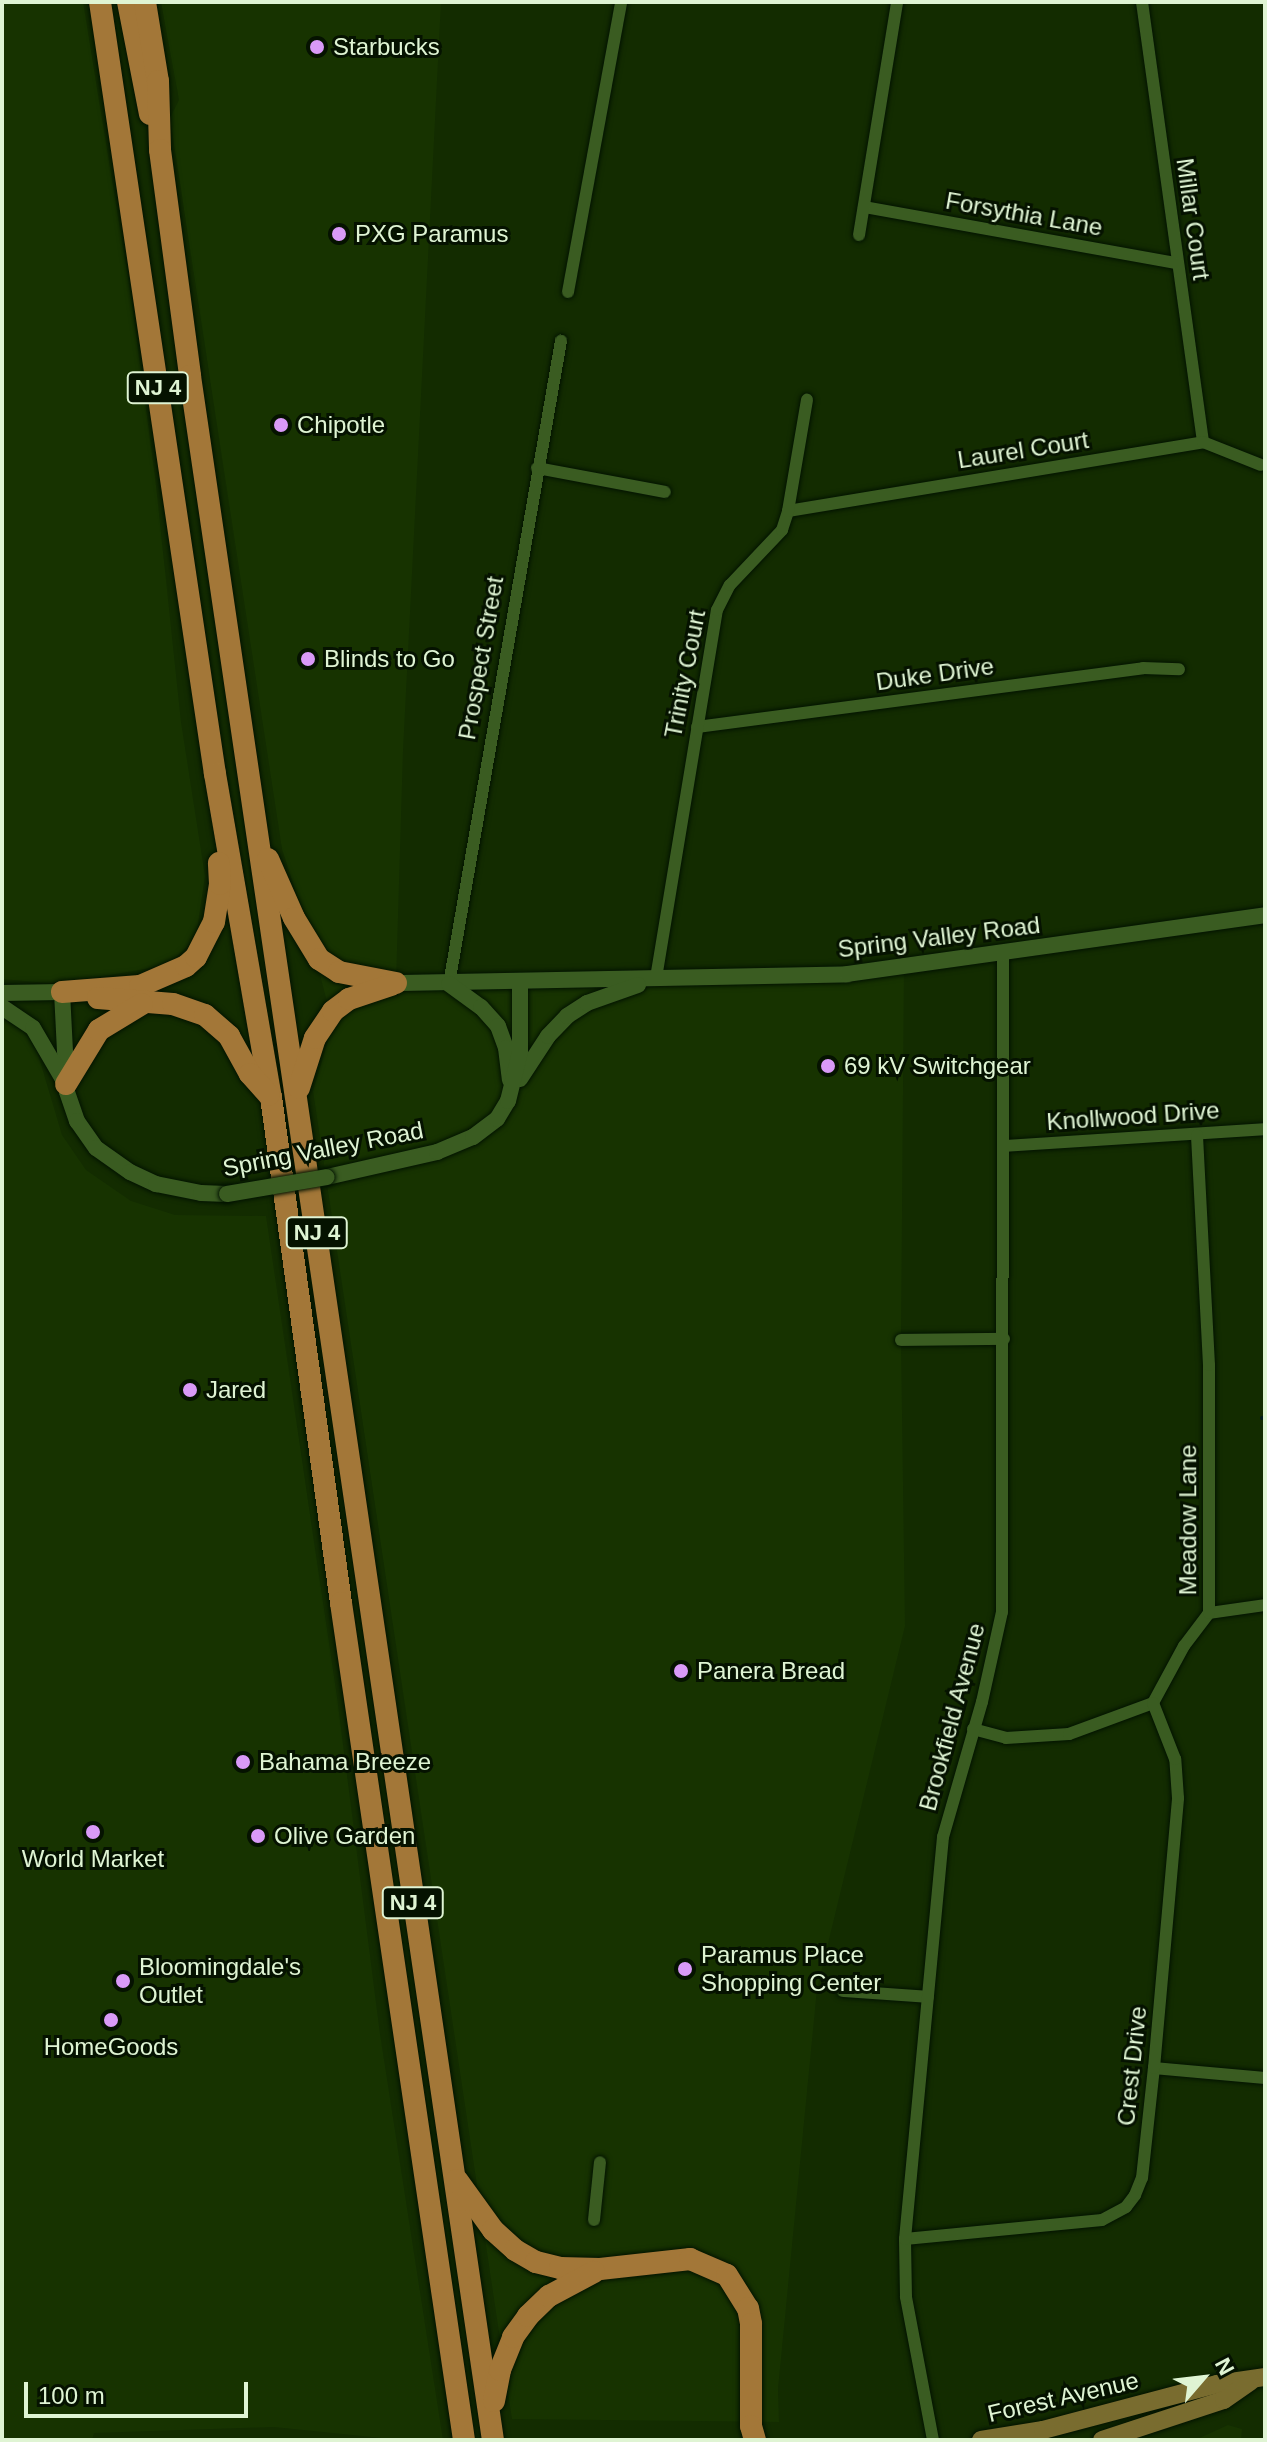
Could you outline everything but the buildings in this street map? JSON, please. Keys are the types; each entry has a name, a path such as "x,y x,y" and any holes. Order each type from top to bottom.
{"highway":[{"name":"NJ 4","path":"100,2 215,774 271,1097 343,1618 464,2440"},
{"name":"NJ 4","path":"128,2 142,83 160,150 176,280 491,2431"},
{"path":"145,2 158,81 160,150"},
{"path":"62,992 140,986 176,972 196,957 214,922 220,884 215,774"},
{"path":"257,836 294,918 319,959 339,972 396,983"},
{"path":"297,1097 305,1062 326,1019 349,999 396,983"},
{"path":"62,992 142,1004 184,1006 214,1021 229,1036 250,1074 271,1097"},
{"path":"66,1084 99,1030 142,1004"},
{"path":"454,2176 483,2218 515,2250 536,2262 560,2268 600,2269 690,2259 727,2275 748,2308 751,2324 748,2435"},
{"path":"491,2431 500,2370 513,2337 549,2296 600,2269"}],"main road":[{"name":"Forest Avenue","path":"981,2440 1058,2426 1217,2384 1258,2380"},
{"name":"Forest Avenue","path":"1102,2440 1224,2400 1258,2380"}],"street":[{"path":"568,292 621,2"},
{"path":"859,235 897,2"},
{"name":"Millar Court","path":"1142,2 1203,442"},
{"name":"Forsythia Lane","path":"864,207 1176,263"},
{"name":"Prospect Street","path":"449,984 561,341"},
{"name":"Trinity Court","path":"656,978 717,610 730,585 773,543 788,511 807,400"},
{"path":"1203,442 1261,465"},
{"name":"Laurel Court","path":"788,511 1203,442"},
{"path":"537,468 665,492"},
{"name":"Duke Drive","path":"697,727 1143,668 1179,669"},
{"name":"Spring Valley Road","path":"396,983 847,974 1265,915"},
{"name":"Brookfield Avenue","path":"933,2440 906,2297 905,2239 943,1837 1002,1612 1003,954"},
{"path":"510,1094 548,1036 567,1016 587,1003 656,978"},
{"name":"Spring Valley Road","path":"62,992 66,1084 77,1121 106,1156 156,1184 201,1193 227,1194 383,1166 462,1142 497,1119 510,1094 522,1037 520,981"},
{"path":"449,984 481,1007 498,1026 506,1048 510,1094"},
{"path":"2,993 62,992"},
{"path":"2,1007 33,1028 66,1084"},
{"name":"Knollwood Drive","path":"1004,1146 1265,1129"},
{"name":"Meadow Lane","path":"1153,1703 1184,1646 1209,1613 1209,1365 1197,1135"},
{"path":"901,1340 1004,1339"},
{"path":"1209,1613 1265,1605"},
{"path":"973,1729 1006,1738 1069,1734 1153,1703"},
{"name":"Crest Drive","path":"905,2239 1086,2222 1115,2215 1135,2195 1142,2178 1154,2068 1178,1798 1175,1759 1153,1703"},
{"path":"843,1991 928,1997"},
{"path":"1154,2068 1265,2078"},
{"path":"594,2220 600,2162"}],"shaded area":[{"path":"2,2 83,2 130,290 155,476 181,722 205,876 196,938 168,965 58,984 2,979"},
{"path":"161,2 441,2 403,751 396,983 904,967 901,1340 905,1626 817,1989 778,2389 779,2422 512,2419 313,1091 333,1025 311,940 282,849 170,118 179,100"},
{"path":"2,1018 19,1027 35,1044 62,1135 86,1170 131,1201 175,1215 266,1216 337,1697 380,2034 443,2440 401,2440 274,2427 94,2433 92,2440 2,2440"},
{"path":"1228,2425 1242,2429 1241,2440 1195,2440"}],"place":[{"name":"Starbucks","path":"317,47"},
{"name":"PXG Paramus","path":"339,234"},
{"name":"Chipotle","path":"281,425"},
{"name":"Blinds to Go","path":"308,659"},
{"name":"69 kV Switchgear","path":"828,1066"},
{"name":"Jared","path":"190,1390"},
{"name":"Panera Bread","path":"681,1671"},
{"name":"Bahama Breeze","path":"243,1762"},
{"name":"World Market","path":"93,1832"},
{"name":"Olive Garden","path":"258,1836"},
{"name":"Paramus Place Shopping Center","path":"685,1969"},
{"name":"Bloomingdale's Outlet","path":"123,1981"},
{"name":"HomeGoods","path":"111,2020"}]}
